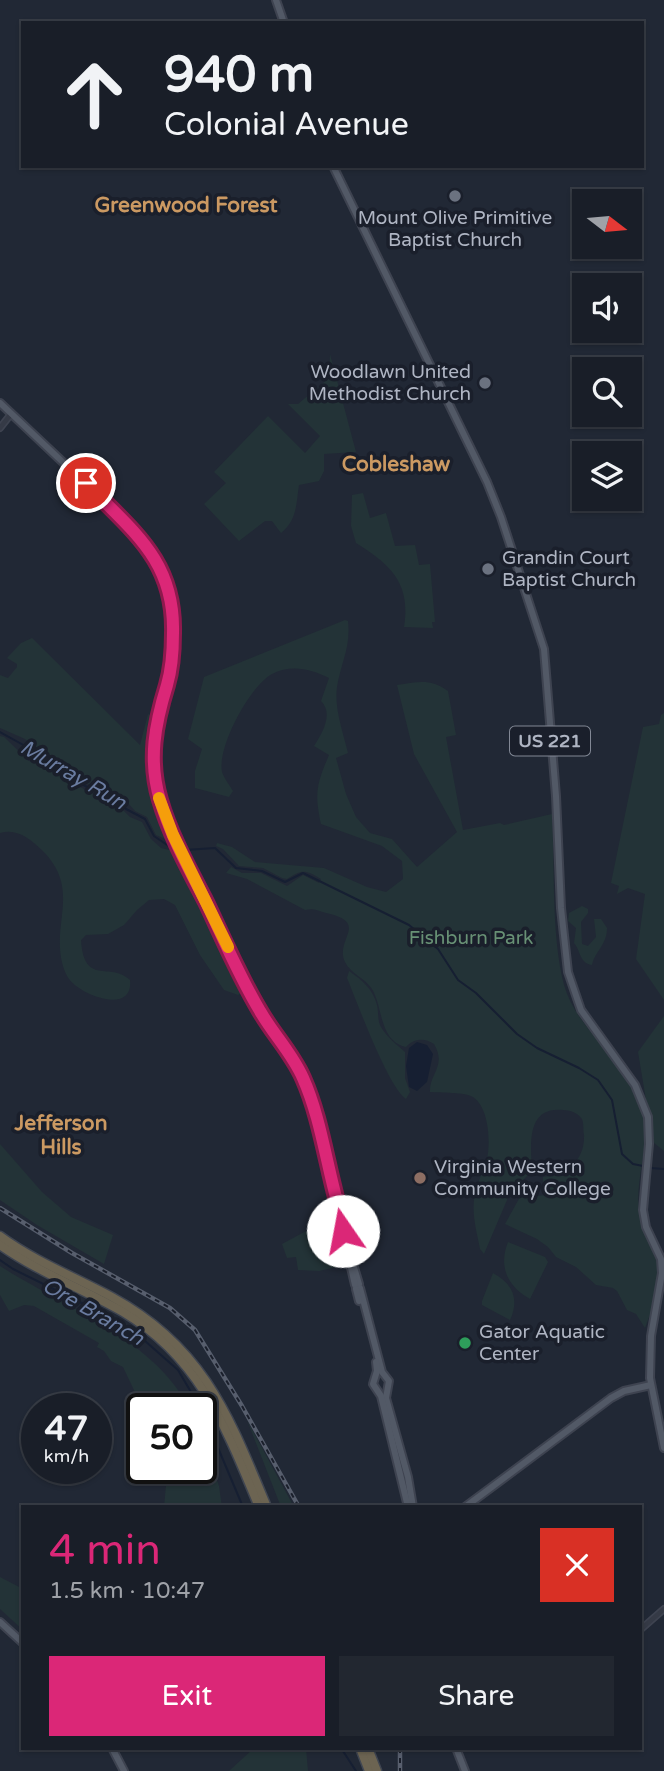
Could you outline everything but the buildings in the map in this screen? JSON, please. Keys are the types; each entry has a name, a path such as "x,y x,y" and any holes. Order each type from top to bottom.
{"highway":[{"path":"0,1236 30,1255 127,1306 177,1344 221,1401 266,1505"},
{"path":"0,1245 126,1314 176,1354 197,1378 217,1410 258,1505"},
{"path":"360,1750 369,1771"},
{"path":"369,1750 377,1771"}],"main road":[{"path":"276,0 283,21"},
{"name":"US 221","path":"335,168 491,492 539,628 544,649 568,972 582,1010 642,1099 649,1127 642,1203 644,1219 662,1269 650,1336 650,1385 664,1448"},
{"path":"0,403 113,510 150,551 166,578 173,602 173,648 170,673 156,724 153,752 157,789 170,829 248,990 288,1050 303,1078 338,1213 344,1218 339,1224"},
{"path":"338,1213 331,1220 339,1224 380,1376 389,1381 383,1389 408,1505"},
{"path":"380,1376 373,1384 383,1389"},
{"path":"468,1505 611,1398 624,1391 650,1385"},
{"path":"0,1622 21,1641"},
{"path":"113,1750 124,1771"},
{"path":"457,1750 465,1771"}],"street":[{"path":"0,428 11,414"},
{"path":"642,1627 664,1609"}],"green space":[{"path":"330,354 356,452 324,454 324,471 319,481 299,485 293,517 281,533 272,521 265,521 239,541 204,504 226,483 214,472 268,416 305,453 320,436 288,404 298,404 329,378"},
{"path":"363,493 370,518 386,513 395,546 415,545 419,565 430,564 435,622 432,622 433,628 404,627 404,598 396,577 379,559 356,543 351,526 352,495"},
{"name":"Fishburn Park","path":"348,621 348,639 336,695 348,753 336,758 356,817 370,833 392,839 417,867 457,832 414,754 397,685 417,682 436,684 448,691 456,735 446,737 463,830 500,823 504,825 552,814 555,923 564,985 579,1016 632,1085 644,1114 645,1142 639,1183 639,1211 659,1267 656,1296 645,1328 636,1314 627,1310 613,1288 596,1285 576,1267 556,1257 537,1239 505,1224 526,1191 536,1196 547,1195 550,1188 543,1183 543,1177 567,1169 578,1159 584,1144 582,1119 568,1111 551,1110 536,1121 531,1140 532,1171 510,1193 484,1254 480,1249 474,1206 476,1188 487,1159 489,1139 485,1115 478,1102 465,1094 430,1092 438,1064 438,1052 434,1044 427,1041 412,1042 406,1047 397,1044 386,1031 372,989 345,962 343,954 349,927 346,922 339,917 311,909 305,910 247,879 226,873 231,867 242,873 261,873 287,886 303,875 319,883 321,879 304,872 287,879 263,868 239,866 223,849 216,846 217,843 232,847 255,862 324,868 367,887 386,892 403,879 402,861 382,846 321,824 318,788 329,755 314,746 327,718 325,706 321,701 329,678 308,670 286,669 263,681 237,718 225,748 222,772 233,791 229,797 195,788 195,771 202,749 188,739 204,677"},
{"path":"32,638 140,745 148,714 153,716 149,749 152,781 159,811 172,842 156,835 147,817 135,811 123,797 92,786 58,767 25,739 0,728 0,675 8,678 17,664 7,658 21,643"},
{"path":"664,713 664,1000 636,959 645,894 628,888 617,894 619,886 611,883 643,727 659,724"},
{"path":"0,736 29,761 42,765 89,792 117,804 130,817 142,822 151,839 161,848 174,851 243,992 238,995 224,990 200,955 175,905 164,899 149,900 124,925 108,934 86,935 81,940 83,954 93,968 114,972 130,980 129,991 123,997 114,1000 103,998 80,989 71,982 61,956 63,891 59,876 50,860 30,840 14,832 0,833"},
{"path":"582,906 588,909 588,913 581,922 582,944 588,946 596,937 594,919 601,919 607,928 605,939 592,965 585,962 581,956 574,943 576,928 568,921 569,913"},
{"path":"349,971 370,990 377,1005 381,1027 405,1052 405,1078 410,1092 406,1099 391,1078 374,1043 347,978"},
{"path":"664,1016 664,1151 653,1142 638,1052"},
{"path":"0,1144 42,1192 71,1217 113,1235 104,1264 0,1200"},
{"path":"321,1223 334,1227 346,1265 319,1271 298,1270 296,1257 287,1258 282,1244"},
{"path":"508,1242 545,1257 548,1262 530,1299 516,1289 507,1275 504,1260"},
{"path":"0,1266 130,1343 154,1362 180,1393 135,1393 123,1367 111,1361 104,1351 97,1347 99,1343 34,1306 24,1305 9,1311 0,1295"},
{"path":"493,1273 505,1282 512,1292 514,1305 510,1320 482,1305"},
{"path":"247,1420 293,1505 280,1505"},
{"path":"217,1480 222,1505 164,1505 166,1485 217,1484"},
{"path":"0,1577 21,1588 21,1628 0,1609"},
{"path":"252,1750 306,1750 308,1771 229,1771"}],"water":[{"path":"417,1042 427,1045 433,1054 427,1082 417,1091 409,1087 406,1066 409,1048"}],"waterway":[{"name":"Murray Run","path":"0,732 27,747 54,769 91,789 119,800 126,809 145,819 154,836 173,849"},
{"name":"Murray Run","path":"185,850 215,848 236,868 262,871 285,882 303,873 409,925 438,949 458,980 476,993 517,1034 537,1048 598,1080 612,1100 622,1154 633,1164 643,1166"},
{"name":"Murray Run","path":"650,1168 664,1169"},
{"name":"Ore Branch","path":"0,1260 136,1333 178,1370 192,1393"},
{"name":"Ore Branch","path":"217,1445 242,1505"},
{"name":"Ore Branch","path":"342,1750 356,1771"}],"railway":[{"path":"0,1208 72,1253 170,1308 195,1330 298,1505"},
{"path":"400,1750 400,1771"}],"slow traffic":[{"path":"159,798 173,835 228,947"}],"place":[{"name":"Mount Olive Primitive Baptist Church","path":"455,196"},
{"name":"Woodlawn United Methodist Church","path":"485,383"},
{"name":"Grandin Court Baptist Church","path":"488,569"},
{"name":"Virginia Western Community College","path":"420,1178"},
{"name":"Gator Aquatic Center","path":"465,1343"}],"district":[{"name":"Greenwood Forest","path":"186,205"},
{"name":"Cobleshaw","path":"396,464"},
{"name":"Jefferson Hills","path":"61,1135"}],"route":[{"path":"86,483 150,551 166,578 173,602 173,648 170,673 154,735 153,764 159,799 173,835 248,990 288,1050 303,1078 343,1217 343,1231"}]}
